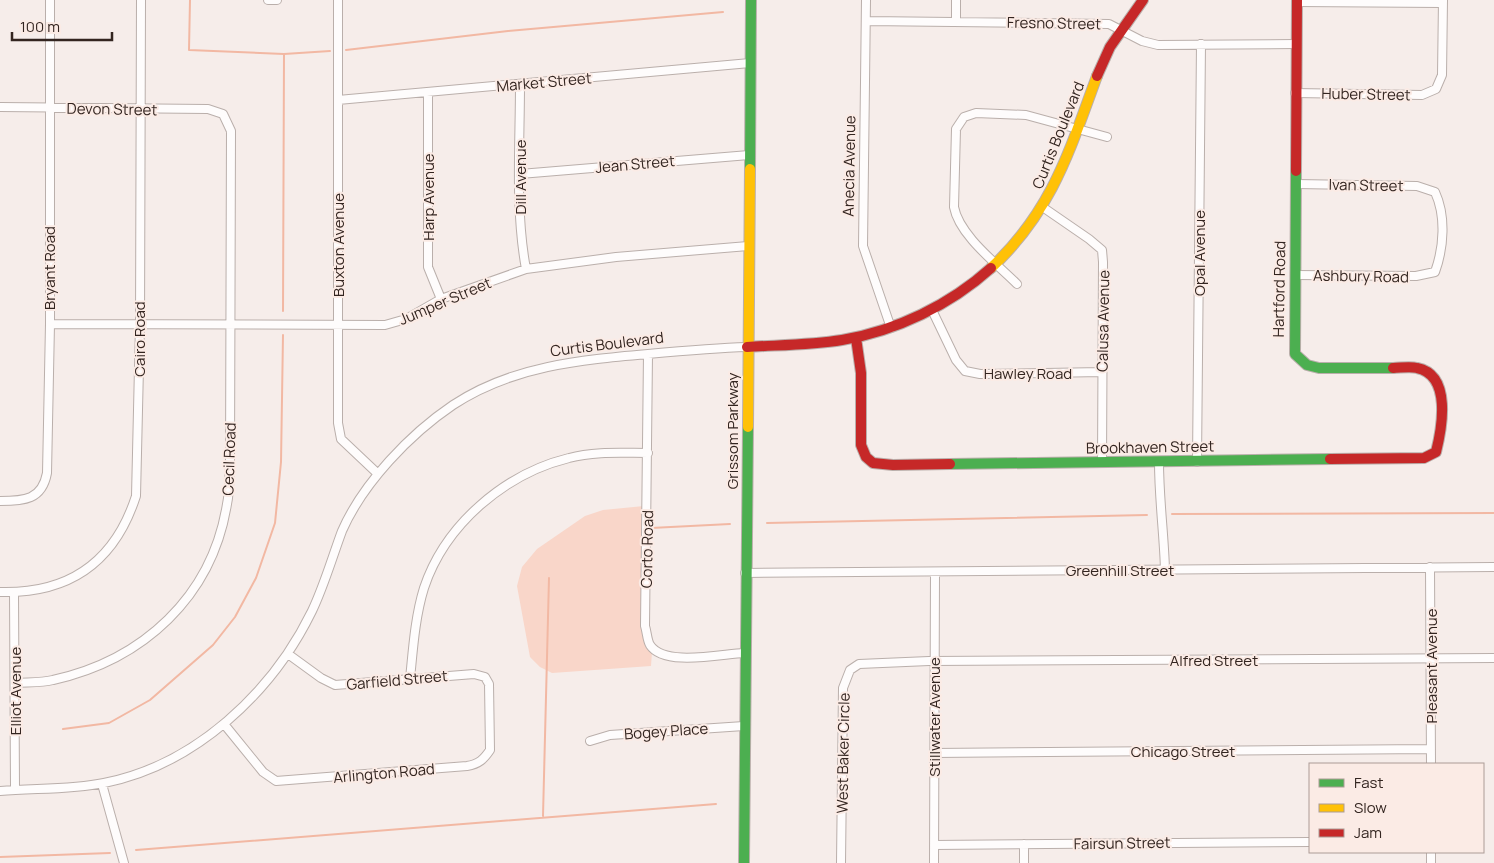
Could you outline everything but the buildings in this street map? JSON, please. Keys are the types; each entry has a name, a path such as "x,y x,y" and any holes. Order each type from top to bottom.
{"street":[{"name":"Bryant Road","path":"0,501 31,498 45,484 47,473 50,324 50,0"},
{"name":"Cairo Road","path":"0,592 44,588 69,580 88,569 104,556 128,520 136,496 140,324 141,0"},
{"path":"268,0 277,0"},
{"name":"Buxton Avenue","path":"338,0 338,423 341,439 377,473"},
{"name":"Grissom Parkway","path":"744,863 744,653 751,0"},
{"name":"Anecia Avenue","path":"866,0 863,246 891,328"},
{"path":"956,0 956,21"},
{"name":"Curtis Boulevard","path":"0,791 102,784 138,774 190,748 224,724 250,700 288,654 313,610 344,529 377,473 419,432 454,404 489,385 534,369 581,360 809,344 856,338 891,328 932,310 968,288 997,264 1044,208 1080,128 1102,62 1143,0"},
{"path":"1298,1 1443,1"},
{"name":"Hartford Road","path":"1298,1 1295,93 1295,354 1307,365 1319,368 1416,368 1426,370 1434,376 1440,387 1440,438 1436,452"},
{"name":"Huber Street","path":"1295,93 1422,95 1436,88 1442,75 1443,1"},
{"name":"Fresno Street","path":"866,21 1109,24 1142,41 1158,45 1296,44"},
{"name":"Opal Avenue","path":"1197,462 1201,44"},
{"name":"Market Street","path":"338,100 750,63"},
{"name":"Dill Avenue","path":"520,85 520,237 526,269"},
{"name":"Harp Avenue","path":"428,93 428,267 441,299"},
{"name":"Devon Street","path":"0,108 208,109 222,114"},
{"path":"1017,284 964,229 956,218 954,206 956,129 964,117 976,113 1026,115 1106,136"},
{"name":"Cecil Road","path":"15,683 52,681 91,670 124,654 153,634 177,612 198,584 215,549 227,504 230,462 231,132 228,121 222,114"},
{"name":"Jean Street","path":"520,174 749,154"},
{"name":"Ivan Street","path":"1296,184 1417,186 1436,192"},
{"name":"Ashbury Road","path":"1295,275 1416,276 1435,272 1441,255 1442,207 1436,192"},
{"name":"Calusa Avenue","path":"1044,208 1102,250 1102,463"},
{"name":"Jumper Street","path":"50,324 385,325 406,319 441,299 526,269 616,257 748,246"},
{"name":"Hawley Road","path":"932,310 956,360 965,371 980,374 1102,372"},
{"name":"Brookhaven Street","path":"856,338 861,373 861,445 866,457 873,463 893,465 1424,458 1436,452"},
{"name":"Corto Road","path":"648,354 645,626 650,645 660,655 673,658 744,653"},
{"path":"410,679 418,613 424,587 444,546 466,518 508,484 536,469 560,461 599,453 648,453"},
{"path":"1159,462 1159,506 1164,535 1165,570"},
{"name":"Greenhill Street","path":"746,573 1494,566"},
{"name":"Pleasant Avenue","path":"1430,567 1432,658 1431,763"},
{"name":"Stillwater Avenue","path":"934,863 935,572"},
{"name":"Elliot Avenue","path":"14,592 15,790"},
{"name":"Garfield Street","path":"288,654 321,678 335,685 474,674 485,677"},
{"name":"Alfred Street","path":"934,662 1494,658"},
{"name":"West Baker Circle","path":"841,863 843,688 845,678 850,670 859,664 934,662"},
{"name":"Arlington Road","path":"224,724 263,772 276,782 467,766 476,764 490,750 488,684 485,677"},
{"name":"Bogey Place","path":"590,741 610,735 744,726"},
{"name":"Chicago Street","path":"934,753 1431,749"},
{"path":"102,784 124,863"},
{"name":"Fairsun Street","path":"934,845 1309,842"},
{"path":"1024,844 1024,863"}],"shaded area":[{"path":"644,506 647,648 652,652 651,666 552,673 540,667 530,657 517,586 522,567 537,549 585,516 603,510"}],"waterway":[{"path":"190,0 189,50 284,54 283,311"},
{"path":"346,50 508,31 723,12"},
{"path":"284,54 330,51"},
{"path":"63,729 109,723 150,700 213,645 235,617 256,578 275,523 281,462 283,335"},
{"path":"1172,514 1494,513"},
{"path":"767,523 1147,515"},
{"path":"651,528 730,524"},
{"path":"543,816 549,578"},
{"path":"136,850 716,804"},
{"path":"0,857 110,853"}],"traffic: fast":[{"path":"750,169 751,0"},
{"path":"1296,171 1295,354 1307,365 1319,368 1393,368"},
{"path":"744,863 748,427"},
{"path":"950,464 1330,459"}],"traffic: slow":[{"path":"991,268 1012,247 1044,202 1067,155 1097,76"},
{"path":"748,427 750,169"}],"traffic: jam":[{"path":"1097,76 1110,47 1143,0"},
{"path":"1296,171 1297,0"},
{"path":"747,347 830,342 882,330 940,305 958,294 991,268"},
{"path":"856,338 861,373 861,445 866,457 873,463 893,465 950,464"},
{"path":"1330,459 1424,458 1436,452 1442,417 1440,391 1436,381 1428,373 1417,368 1393,368"}]}
